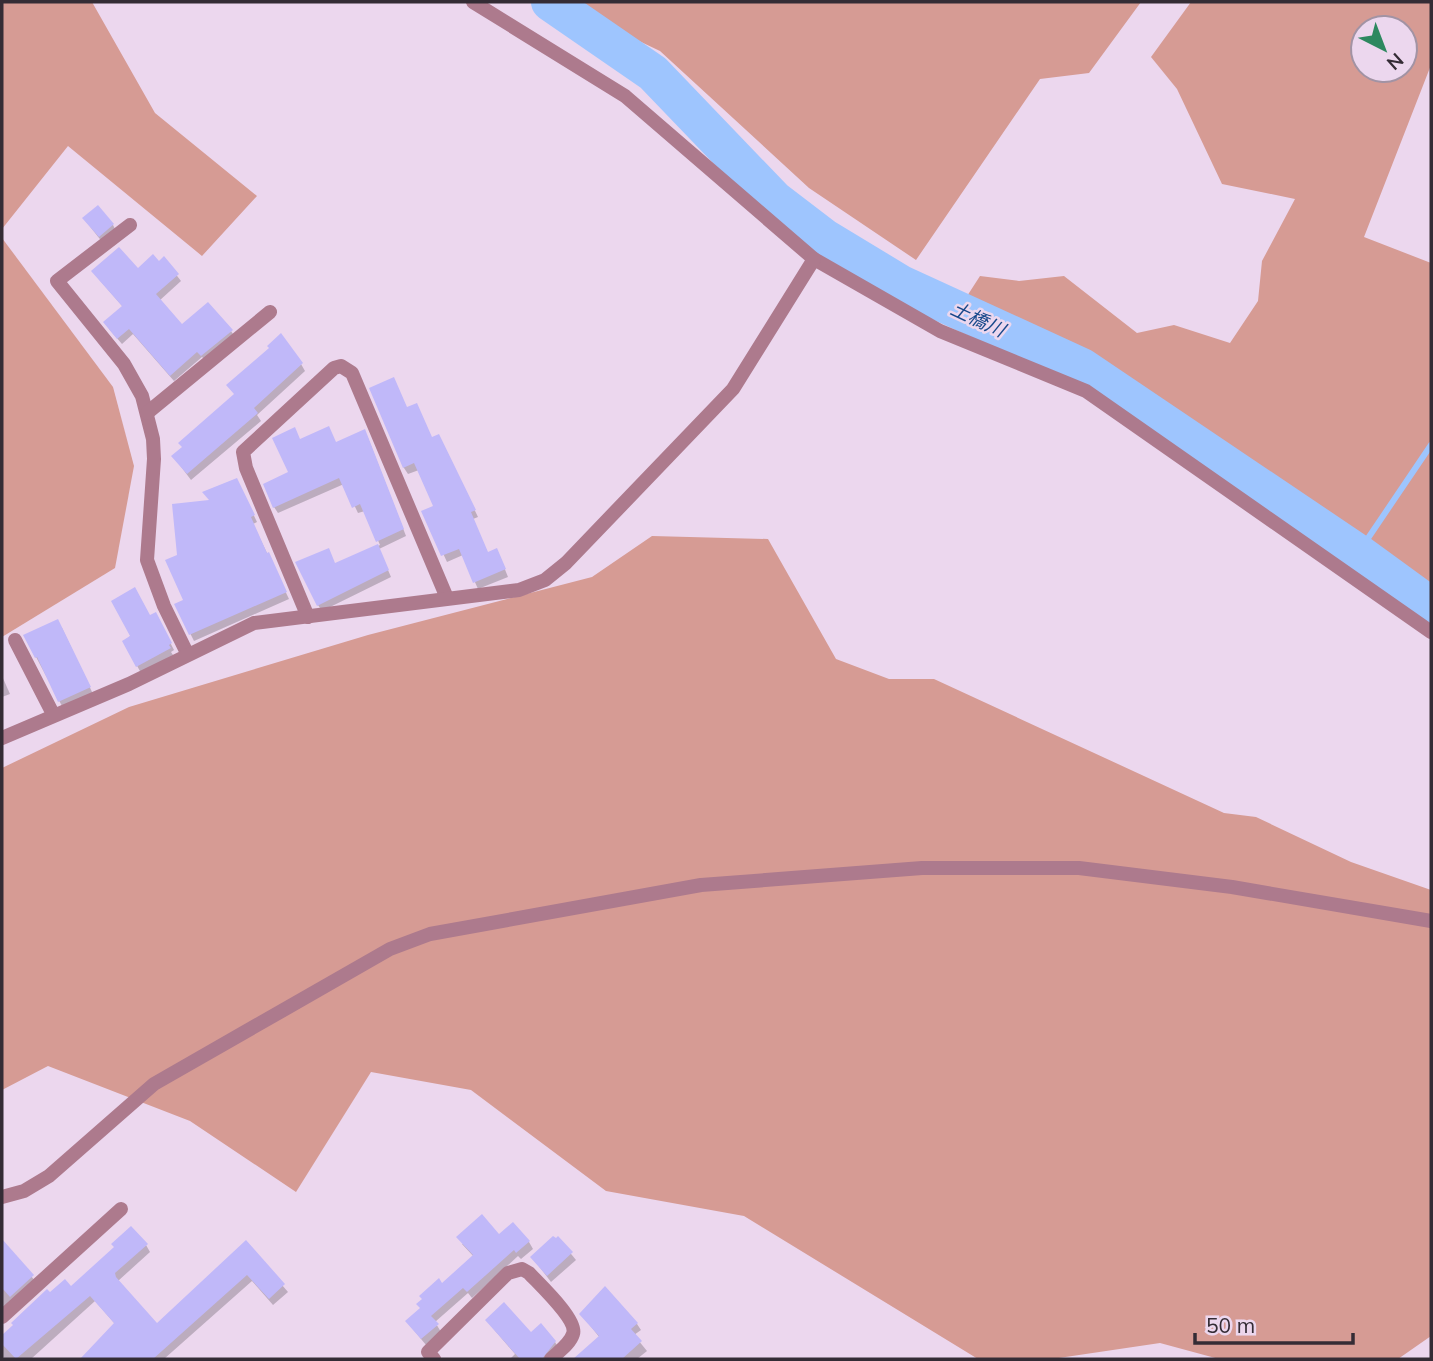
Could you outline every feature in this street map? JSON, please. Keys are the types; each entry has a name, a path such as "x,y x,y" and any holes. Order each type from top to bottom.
{"street":[{"path":"473,2 625,96 814,259 940,331 1086,391 1431,632"},
{"path":"130,225 57,281 124,364 147,413 154,459 147,559 163,606 187,653"},
{"path":"2,738 53,714 129,684 187,653 254,623 519,590 545,580 566,563 733,388 814,259"},
{"path":"147,413 270,312"},
{"path":"308,617 246,468 243,452 246,446 334,368 341,366 352,373 447,598"},
{"path":"16,640 53,714"},
{"path":"2,1197 24,1191 48,1177 154,1084 390,949 430,934 510,918 701,885 922,868 1079,868 1232,887 1431,920"},
{"path":"2,1317 121,1209"},
{"path":"434,1359 428,1352 508,1273 522,1269 572,1321 574,1334 551,1359"}],"shaded area":[{"path":"2,2 92,2 155,113 257,196 202,256 68,146 2,229"},
{"path":"557,2 1141,2 1089,73 1040,79 916,260 809,188 660,51"},
{"path":"1191,2 1431,2 1431,65 1364,237 1431,263 1431,596 1378,554 960,307 980,276 1019,281 1064,276 1137,333 1174,325 1230,343 1258,301 1262,261 1295,199 1222,184 1177,89 1151,57"},
{"path":"2,238 113,387 134,466 115,568 2,637"},
{"path":"652,536 768,539 836,659 889,679 934,679 1224,813 1256,817 1351,862 1431,890 1431,1336 1398,1359 1219,1359 1160,1343 1052,1359 978,1359 744,1216 606,1191 471,1090 371,1072 296,1192 190,1121 48,1066 2,1090 2,768 129,707 368,635 592,577"}],"building":[{"path":"98,205 114,224 99,237 82,218"},
{"path":"119,247 138,268 153,254 159,261 164,256 179,274 156,294 182,324 208,302 233,330 201,356 197,352 170,376 129,329 117,339 103,322 122,306 91,271"},
{"path":"281,333 303,363 254,408 258,413 187,474 171,456 182,447 178,443 234,394 226,385 269,348 267,346"},
{"path":"394,377 407,407 417,403 432,437 439,434 476,510 471,512 488,552 497,548 506,569 473,583 459,549 441,556 421,511 433,506 414,463 403,468 369,388"},
{"path":"329,426 336,442 365,429 404,529 376,542 360,504 352,508 339,478 273,508 263,484 288,472 272,438 295,427 300,439"},
{"path":"237,478 255,515 251,517 287,592 189,635 174,604 183,600 165,560 177,555 172,504 209,500 202,492"},
{"path":"378,544 389,570 317,606 295,562 329,548 335,563"},
{"path":"135,587 150,615 156,612 172,643 169,645 171,648 136,667 122,641 130,636 111,601"},
{"path":"58,619 91,687 58,702 37,657 35,658 23,635"},
{"path":"482,1214 499,1234 513,1222 530,1241 516,1253 514,1250 467,1292 463,1288 431,1316 439,1324 421,1339 405,1321 420,1308 416,1304 422,1299 419,1296 439,1278 442,1283 473,1255 456,1237"},
{"path":"131,1226 148,1244 115,1273 116,1277 157,1323 246,1240 285,1284 269,1299 247,1275 153,1359 80,1359 114,1323 90,1296 16,1359 2,1344 2,1335 13,1325 11,1323 47,1289 50,1292 65,1279 71,1286 114,1247 111,1244"},
{"path":"553,1236 558,1236 573,1252 547,1276 530,1257"},
{"path":"2,1239 34,1275 10,1297 2,1288"},
{"path":"605,1286 638,1323 631,1329 642,1341 622,1359 573,1359 599,1336 579,1314"},
{"path":"504,1302 531,1332 541,1323 556,1341 542,1359 520,1359 485,1320"}],"waterway":[{"name":"土橋川","path":"550,2 653,73 774,199 825,238 901,284 1082,367 1358,553 1431,606"},
{"path":"1358,553 1431,445"}]}
